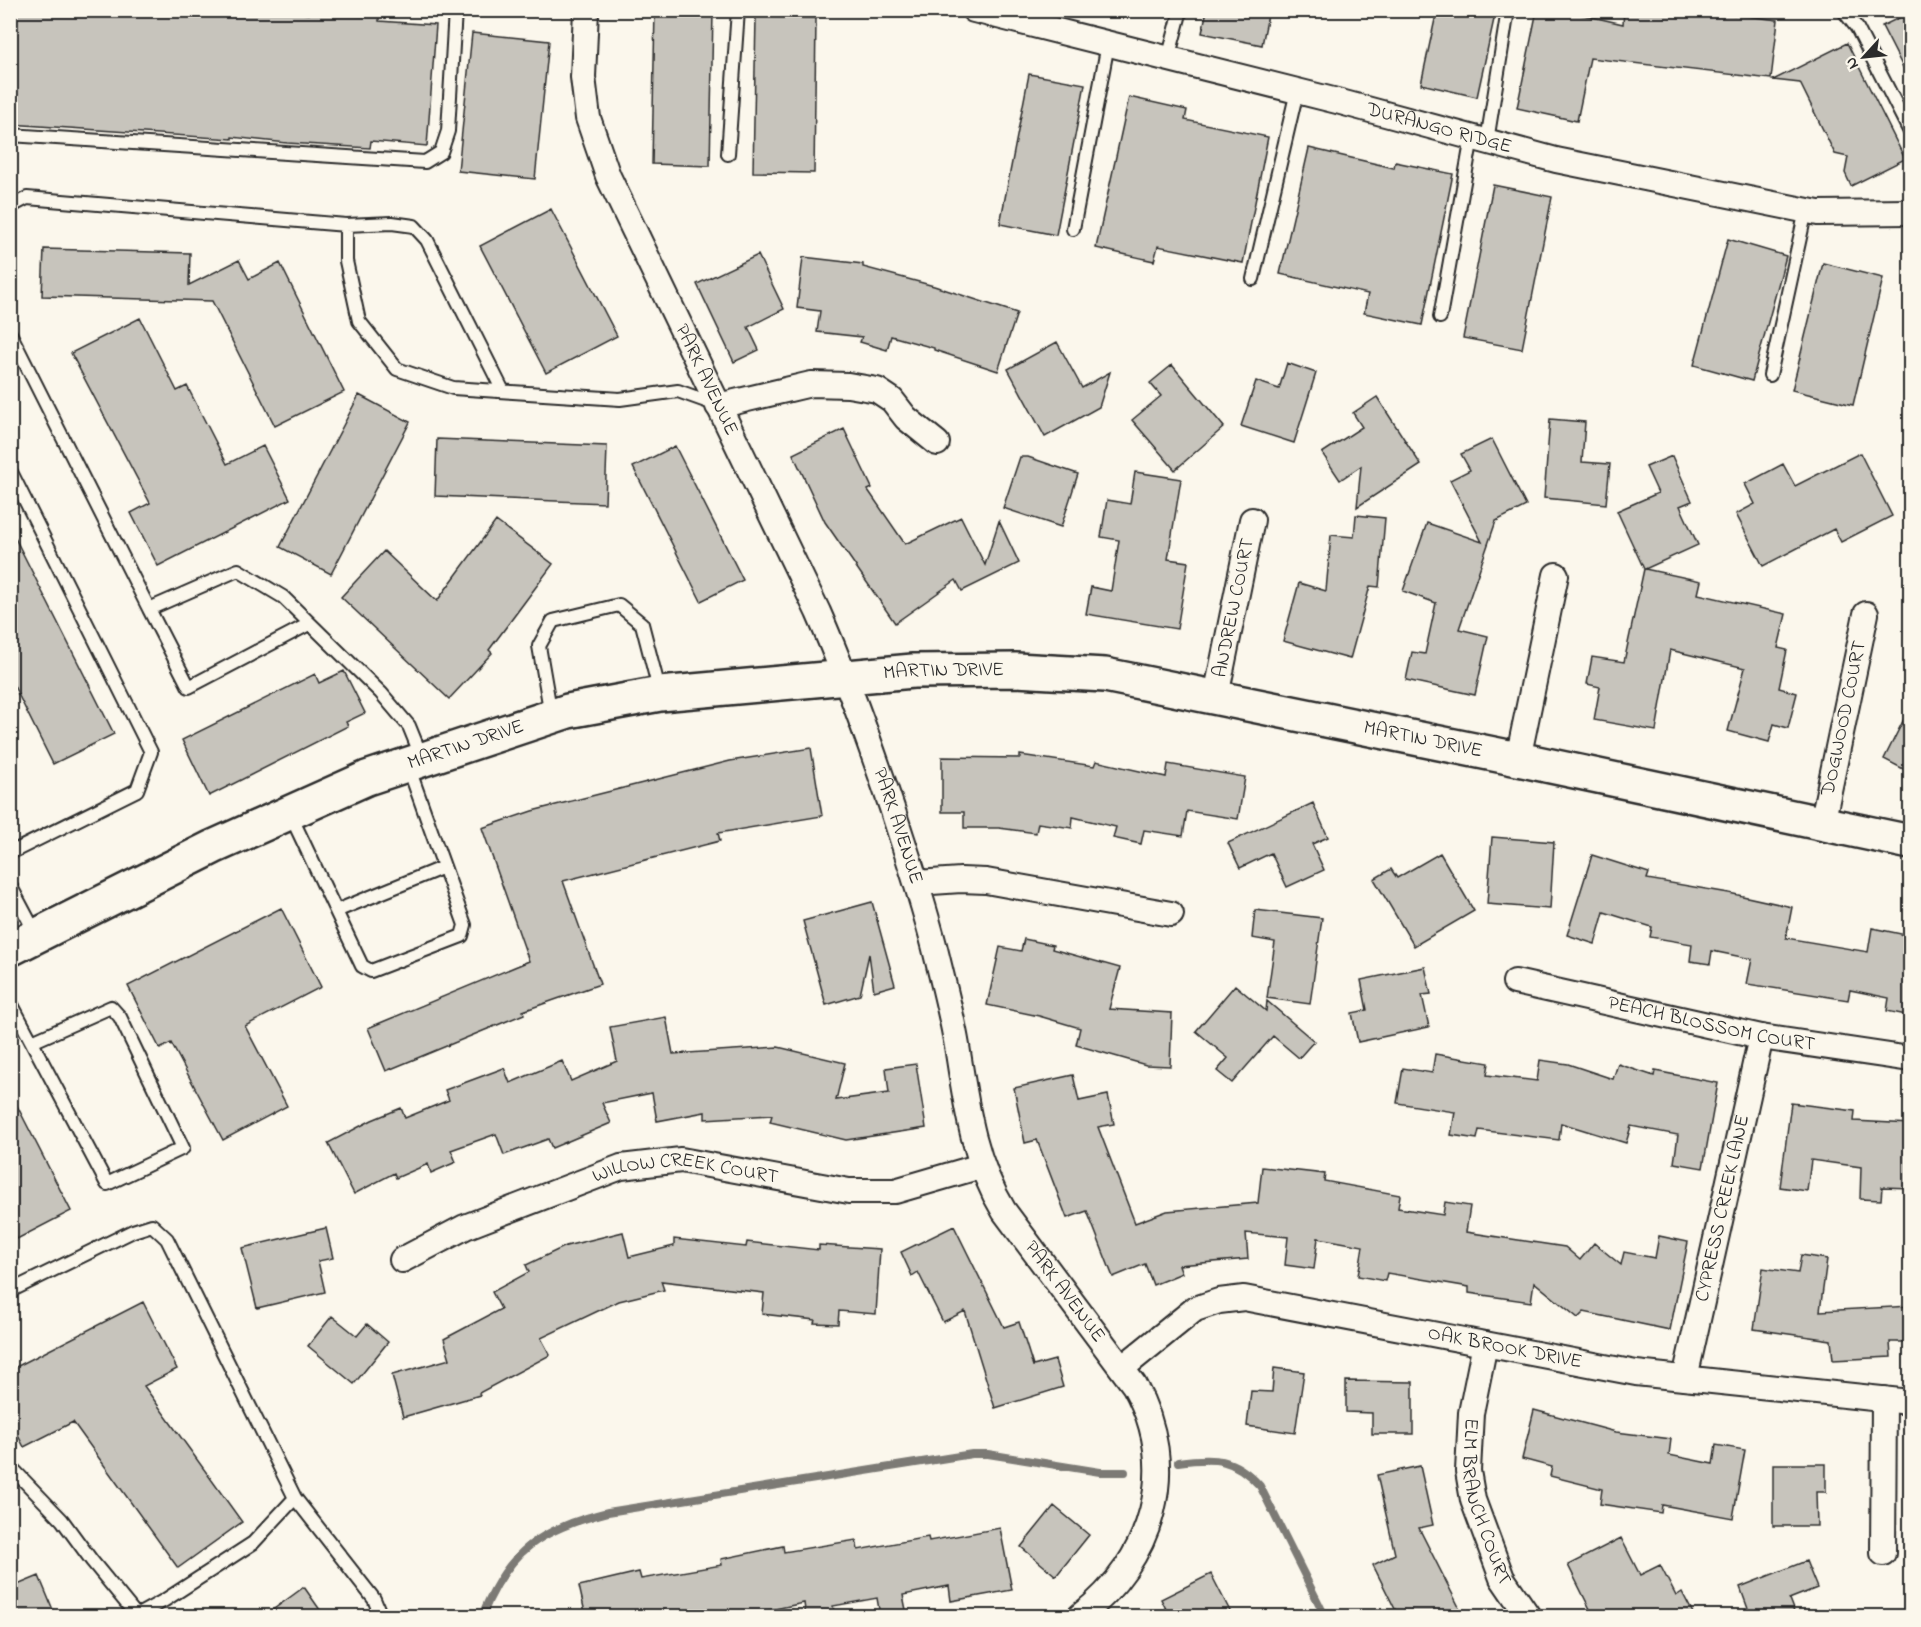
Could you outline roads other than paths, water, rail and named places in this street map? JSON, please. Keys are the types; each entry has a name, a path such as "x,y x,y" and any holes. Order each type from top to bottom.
{"street":[{"name":"PARK AVENUE","path":"586,10 583,77 588,118 608,176 818,612 846,676 917,883 946,996 967,1113 981,1166 991,1190 1004,1211 1122,1368 1144,1403 1152,1424 1157,1448 1158,1476 1148,1528 1137,1553 1104,1609 1080,1617"},
{"name":"DURANGO RIDGE","path":"974,10 1297,91 1556,160 1818,213 1911,212"},
{"path":"718,406 811,384 848,385 877,390 892,400 906,418 937,443"},
{"name":"ANDREW COURT","path":"1216,696 1252,520"},
{"path":"1518,759 1556,575"},
{"name":"DOGWOOD COURT","path":"1822,824 1866,614"},
{"name":"MARTIN DRIVE","path":"23,942 213,847 367,778 568,711 660,694 846,676 966,669 1060,671 1105,675 1216,696 1911,842"},
{"path":"917,883 986,881 1171,914"},
{"name":"PEACH BLOSSOM COURT","path":"1515,982 1761,1037 1911,1059"},
{"name":"CYPRESS CREEK LANE","path":"1685,1378 1761,1037"},
{"name":"WILLOW CREEK COURT","path":"402,1260 465,1227 621,1167 681,1160 849,1191 873,1192 895,1191 981,1166"},
{"name":"OAK BROOK DRIVE","path":"1122,1368 1195,1309 1219,1301 1244,1298 1636,1373 1911,1402"},
{"name":"ELM BRANCH COURT","path":"1485,1344 1471,1413 1468,1471 1473,1500 1502,1578 1528,1617"},
{"path":"1883,1553 1884,1399"}],"lane":[{"path":"10,135 425,162 441,152 448,131 455,10"},
{"path":"728,154 738,10"},
{"path":"1168,59 1181,10"},
{"path":"1440,317 1508,10"},
{"path":"1843,10 1857,28 1911,132"},
{"path":"1073,229 1108,44"},
{"path":"1253,279 1297,91"},
{"path":"10,207 27,198 346,225 392,223 414,226 427,240 503,391"},
{"path":"1770,375 1806,210"},
{"path":"346,225 346,261 359,321 397,369 453,388 620,399 678,391 718,406"},
{"path":"10,333 189,687 309,624"},
{"path":"10,470 152,752 137,790 10,853"},
{"path":"149,609 238,570 283,597 381,693 409,726 415,762 444,867 465,926 462,936 371,971 362,966 290,813"},
{"path":"551,716 539,646 553,621 619,605 642,624 660,694"},
{"path":"336,911 444,867"},
{"path":"10,885 23,942"},
{"path":"10,1001 107,1184 183,1148 120,1017 111,1007 32,1042"},
{"path":"10,1291 133,1231 152,1225 167,1239 295,1498 374,1599 381,1617"},
{"path":"10,1466 62,1520 136,1616 253,1543 295,1498"}],"waterway":[{"path":"482,1616 503,1574 530,1546 564,1526 608,1512 972,1454 988,1454 1100,1472 1125,1472"},
{"path":"1178,1462 1223,1461 1241,1469 1260,1486 1325,1616"}]}
